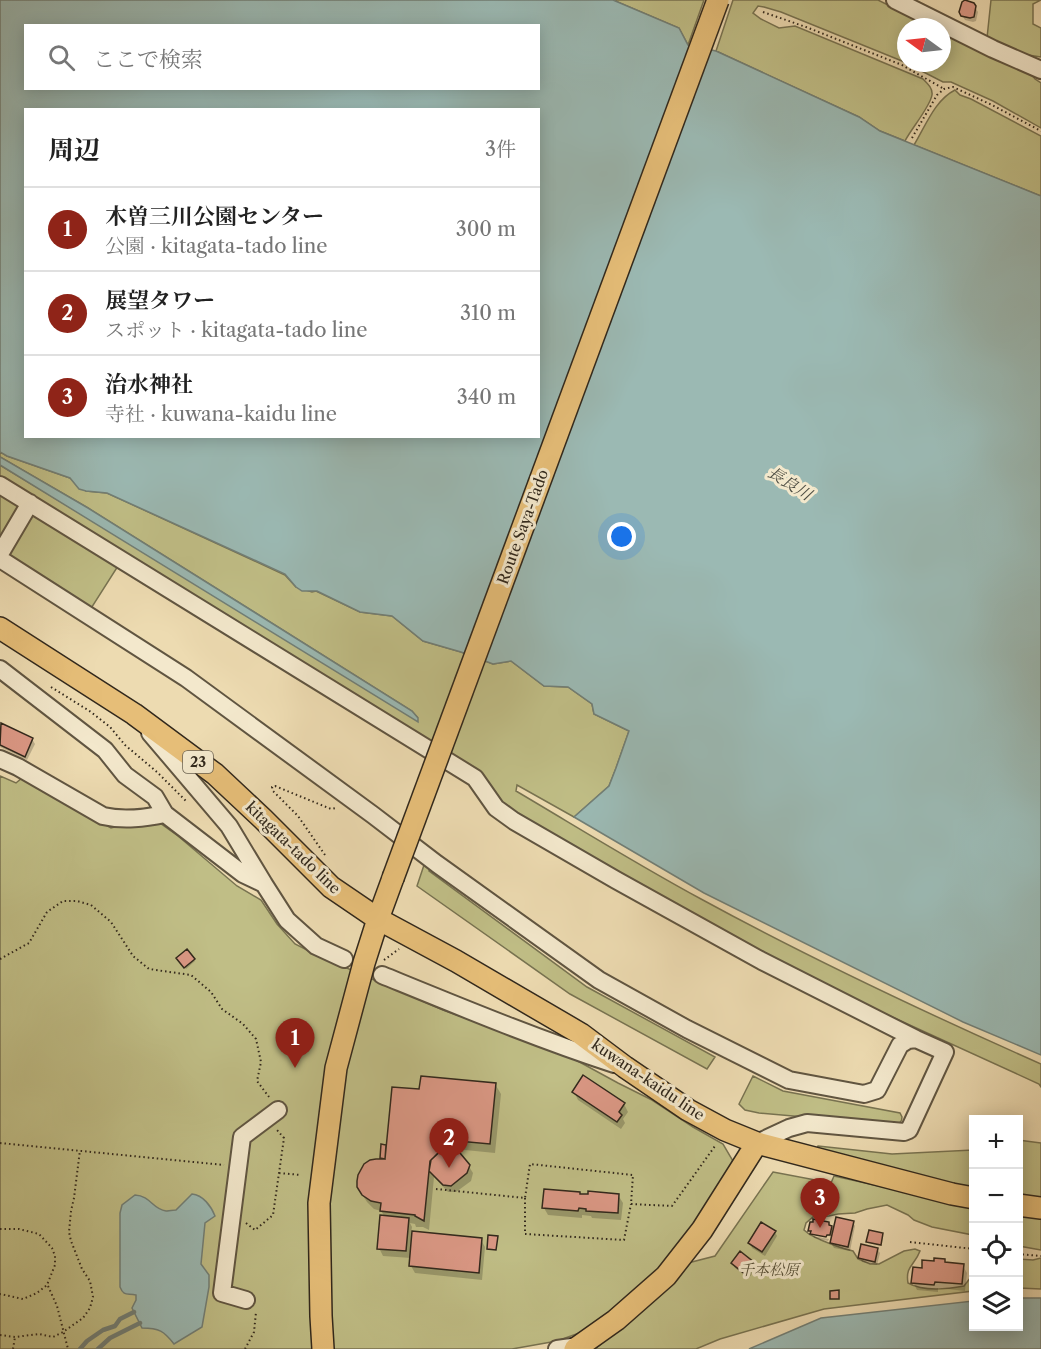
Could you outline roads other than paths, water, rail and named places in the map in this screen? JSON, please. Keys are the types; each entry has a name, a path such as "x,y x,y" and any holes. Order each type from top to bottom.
{"main road":[{"name":"Route Saya-Tado","path":"378,919 718,0"},
{"name":"kitagata-tado line","path":"0,628 134,714 215,774 331,887 378,919"},
{"name":"kuwana-kaidu line","path":"378,919 456,961 581,1034 624,1067 688,1110 725,1130 756,1143 969,1197"},
{"path":"323,1349 319,1203 333,1088 364,963 378,919"},
{"path":"577,1348 616,1320 666,1276 702,1230 756,1143"},
{"path":"1023,1206 1041,1208"}],"street":[{"path":"895,0 993,50 1040,69"},
{"path":"0,485 475,778 496,808 514,821 762,961 945,1052 909,1130 904,1132 807,1123 789,1128 756,1143"},
{"path":"0,554 30,503"},
{"path":"0,559 186,678 437,864 599,980 687,1029 789,1080 864,1094 877,1090 900,1045 908,1040 916,1039"},
{"path":"0,669 105,750 125,775 155,797 165,814 243,874 264,884"},
{"path":"134,714 229,826 287,920 316,946 344,958"},
{"path":"0,759 103,816 116,819 149,818 165,814"},
{"path":"382,968 480,1014 578,1052 624,1067"},
{"path":"246,1300 222,1293 242,1137 272,1114"},
{"path":"557,1349 577,1348"}],"water":[{"name":"長良川","path":"0,0 613,0 679,28 688,45 716,51 859,117 880,131 1041,196 1041,1055 963,1022 704,893 574,817 609,786 629,731 594,714 592,704 568,687 544,686 511,661 493,664 423,641 392,616 360,612 317,591 302,591 285,574 107,493 79,489 70,478 0,452"},
{"path":"0,457 88,508 412,711 418,718 418,722 0,465"},
{"path":"192,1194 200,1196 215,1216 205,1223 201,1264 209,1275 209,1287 202,1327 174,1344 161,1331 142,1328 132,1308 136,1295 124,1293 121,1290 120,1213 122,1205 135,1195 145,1198 166,1211 176,1210"},
{"path":"1023,1298 1041,1298 1041,1349 749,1349 821,1318 969,1301 969,1331 1023,1331"}],"waterway":[{"path":"80,1349 103,1330 115,1326 120,1319 134,1312"},
{"path":"98,1349 110,1338 140,1323"}],"place":[{"name":"木曽三川公園センター","path":"295,1068"},
{"name":"展望タワー","path":"449,1168"},
{"name":"治水神社","path":"820,1228"}],"park label":[{"name":"千本松原","path":"769,1270"}]}
